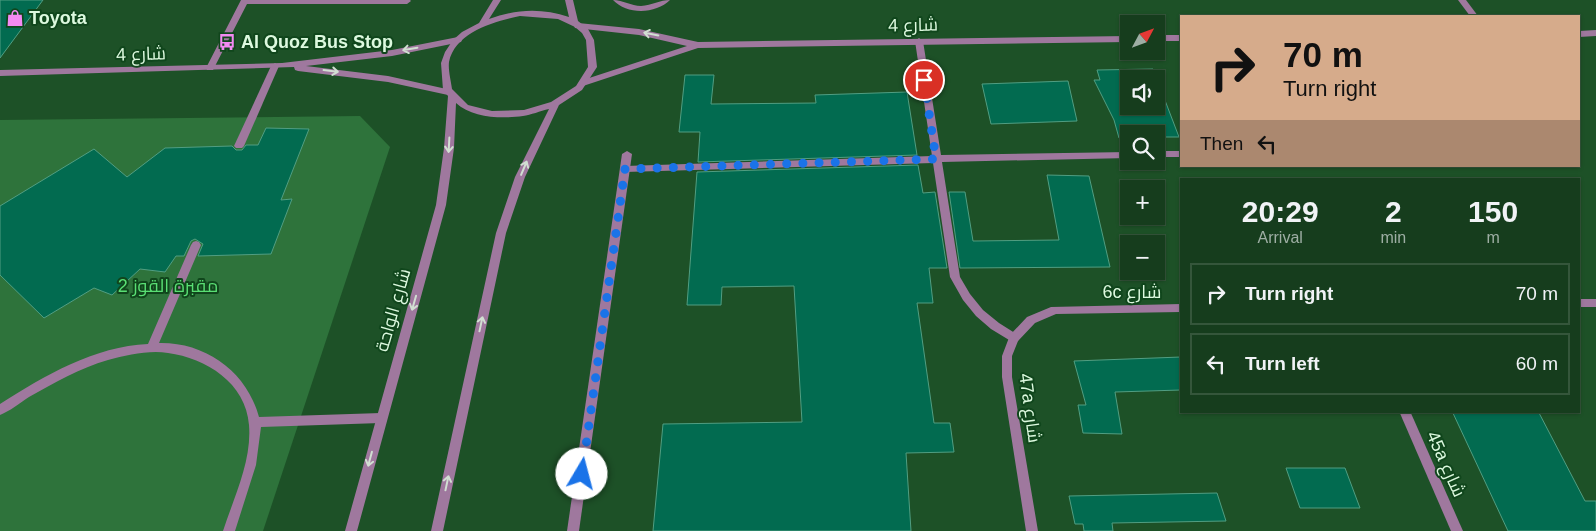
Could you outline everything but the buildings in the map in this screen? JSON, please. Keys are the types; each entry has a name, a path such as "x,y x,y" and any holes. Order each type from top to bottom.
{"street":[{"path":"210,68 245,0 407,1"},
{"path":"482,24 497,0"},
{"path":"569,0 576,24"},
{"path":"617,0 630,7 640,9 650,8 666,0"},
{"path":"1462,0 1473,15"},
{"path":"520,13 540,13 558,16 576,24 589,37 594,52 592,67 583,83 572,94 556,103 534,112 510,115 494,114 466,107 450,94 443,75 447,57 458,40 482,24 500,17 520,13"},
{"name":"شارع 4","path":"576,24 639,32 698,45 1120,39"},
{"path":"1580,34 1596,33"},
{"path":"1165,38 1180,38"},
{"name":"شارع 4","path":"0,73 278,66 392,52 458,40"},
{"path":"919,41 955,277 964,295 977,312 994,327 1014,338"},
{"name":"شارع 4","path":"583,83 698,45"},
{"path":"238,146 278,66"},
{"name":"شارع 4","path":"278,66 388,79 450,94"},
{"name":"شارع الواحة","path":"351,531 441,205 449,148 450,94"},
{"path":"437,531 501,233 524,169 556,103"},
{"path":"573,531 628,154"},
{"path":"1165,154 1180,154"},
{"path":"625,169 1120,155"},
{"path":"152,348 196,245"},
{"path":"1580,303 1596,303"},
{"name":"6c شارع","path":"1083,309 1180,308"},
{"name":"47a شارع","path":"1032,531 1007,377 1007,356 1014,338 1031,320 1055,310 1083,309"},
{"path":"0,410 64,371 109,354 152,348 183,351 210,360 232,375 247,396 254,422 255,446 229,531"},
{"name":"45a شارع","path":"1405,413 1457,531"},
{"path":"254,422 381,418"}],"green space":[{"name":"مقبرة القوز 2","path":"360,116 390,147 263,531 0,531 0,120"}],"place":[{"name":"Toyota","path":"15,18"},
{"name":"Al Quoz Bus Stop","path":"227,42"}],"route":[{"path":"582,474 625,169 936,159 924,80"}]}
